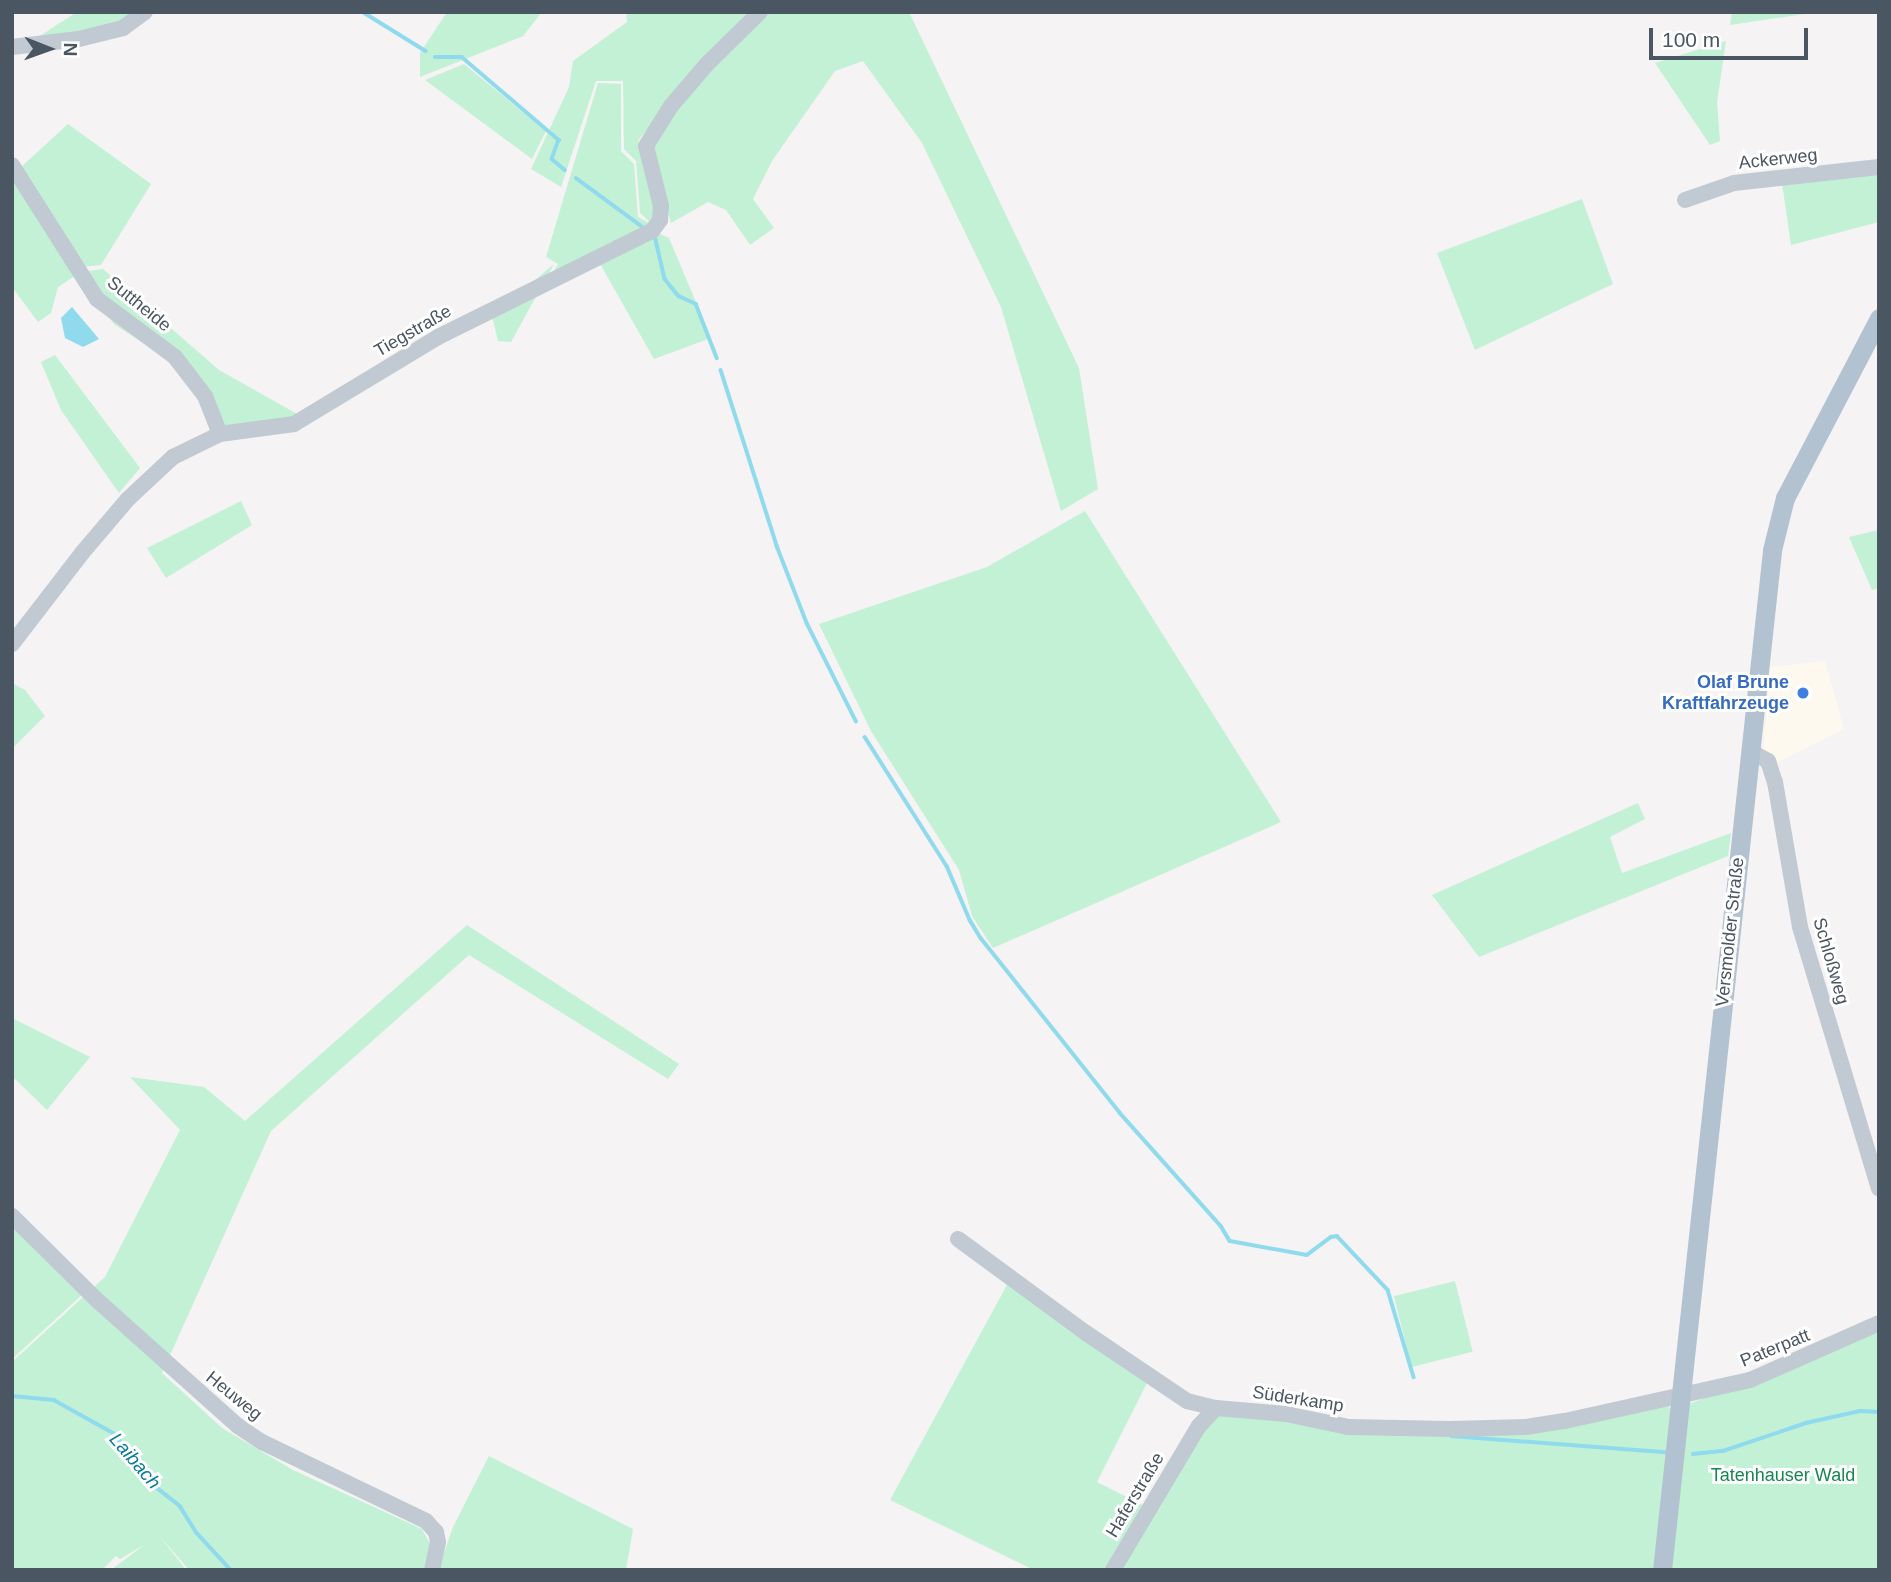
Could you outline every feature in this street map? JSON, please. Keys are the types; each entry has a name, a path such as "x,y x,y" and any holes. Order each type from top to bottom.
{"main road":[{"name":"Versmolder Straße","path":"1662,1570 1777,522 1785,498 1879,318"}],"street":[{"path":"12,47 79,39 123,28 145,12"},
{"name":"Tiegstraße","path":"12,644 82,553 128,499 173,457 220,434 294,424 438,337 652,231 660,220 661,206 646,146 671,106 698,74 760,12"},
{"name":"Suttheide","path":"12,165 97,299 175,357 205,396 220,434"},
{"name":"Ackerweg","path":"1685,200 1734,183 1879,167"},
{"name":"Schloßweg","path":"1750,751 1768,761 1775,782 1800,928 1879,1188"},
{"name":"Heuweg","path":"12,1216 98,1301 238,1426 262,1442 426,1521 436,1532 438,1542 432,1570"},
{"name":"Süderkamp","path":"958,1239 1086,1334 1187,1401 1216,1408 1286,1414 1348,1427 1450,1429 1526,1427 1681,1397"},
{"name":"Paterpatt","path":"1681,1397 1751,1380 1879,1323"},
{"path":"1187,1401 1191,1440"},
{"name":"Haferstraße","path":"1113,1570 1191,1440 1216,1408"}],"shaded area":[{"path":"1825,661 1844,729 1774,764 1763,750 1770,667"}],"green space":[{"path":"77,12 136,12 119,24 35,39"},
{"path":"447,12 542,12 523,36 420,77 420,53"},
{"path":"626,12 753,12 703,61 638,141 656,206 651,223 640,213 636,161 624,149 623,81 596,81 561,187 531,169 569,87 573,61 627,22"},
{"path":"766,12 909,12 1079,368 1098,489 1061,511 1001,307 922,143 863,61 835,71 772,161 753,199 774,228 750,245 726,210 708,202 671,223 649,147 674,107"},
{"path":"1732,12 1818,12 1730,25"},
{"path":"1726,41 1717,102 1720,141 1710,145 1655,63"},
{"path":"464,64 546,131 532,159 425,80"},
{"path":"598,83 621,84 621,151 634,164 638,217 649,223 636,235 550,278 558,264 546,257"},
{"path":"68,124 151,184 101,265 83,267 19,169"},
{"path":"1879,173 1879,222 1791,245 1782,183"},
{"path":"12,177 75,276 58,287 51,313 38,322 12,287"},
{"path":"1582,199 1613,284 1475,350 1437,253"},
{"path":"658,233 669,238 711,338 654,359 599,262"},
{"path":"554,264 511,342 498,341 492,316"},
{"path":"103,269 219,370 299,415 283,421 221,427 180,366 115,325 76,279 88,271"},
{"path":"55,355 140,468 119,493 61,410 41,362"},
{"path":"241,501 252,525 166,578 147,548"},
{"path":"1085,511 1281,822 993,948 972,916 959,870 871,731 819,624 987,567"},
{"path":"1879,530 1879,588 1872,590 1849,537"},
{"path":"12,683 25,690 45,716 12,749"},
{"path":"1638,803 1645,819 1610,837 1622,873 1731,833 1728,856 1479,957 1432,895"},
{"path":"467,925 679,1064 668,1079 469,955 271,1131 162,1373 222,1428 293,1470 422,1529 430,1544 427,1570 189,1570 159,1535 186,1570 111,1570 144,1545 120,1559 116,1556 102,1570 12,1570 12,1362 105,1277 180,1130 130,1077 204,1087 245,1121"},
{"path":"12,1018 90,1057 47,1110 15,1079 12,1082"},
{"path":"12,1221 83,1294 12,1359"},
{"path":"1455,1281 1473,1352 1412,1367 1394,1296"},
{"path":"1008,1283 1148,1381 1097,1482 1145,1506 1110,1570 1034,1570 890,1500"},
{"name":"Tatenhauser Wald","path":"1879,1331 1879,1570 1122,1570 1197,1437 1221,1413 1415,1434 1667,1405 1673,1410"},
{"path":"489,1456 633,1529 626,1570 438,1570 453,1527"}],"water":[{"path":"72,307 99,339 83,347 65,338 61,318"}],"waterway":[{"path":"363,12 426,51"},
{"path":"435,57 462,57 559,140 552,159 565,170"},
{"path":"576,178 643,227"},
{"path":"655,236 665,279 679,296 696,304 717,358"},
{"path":"721,370 777,546 807,623 856,721"},
{"path":"865,737 947,866 970,920 981,938 1120,1113 1221,1226 1230,1241 1307,1255 1331,1237 1337,1236 1388,1290 1414,1377"},
{"name":"Laibach","path":"12,1396 54,1400 117,1435 125,1451 140,1462 152,1484 180,1506 197,1533 231,1570"},
{"path":"1693,1454 1723,1451 1806,1423 1860,1411 1879,1412"},
{"path":"1451,1436 1665,1452"}],"place":[{"name":"Olaf Brune Kraftfahrzeuge","path":"1803,693"}]}
